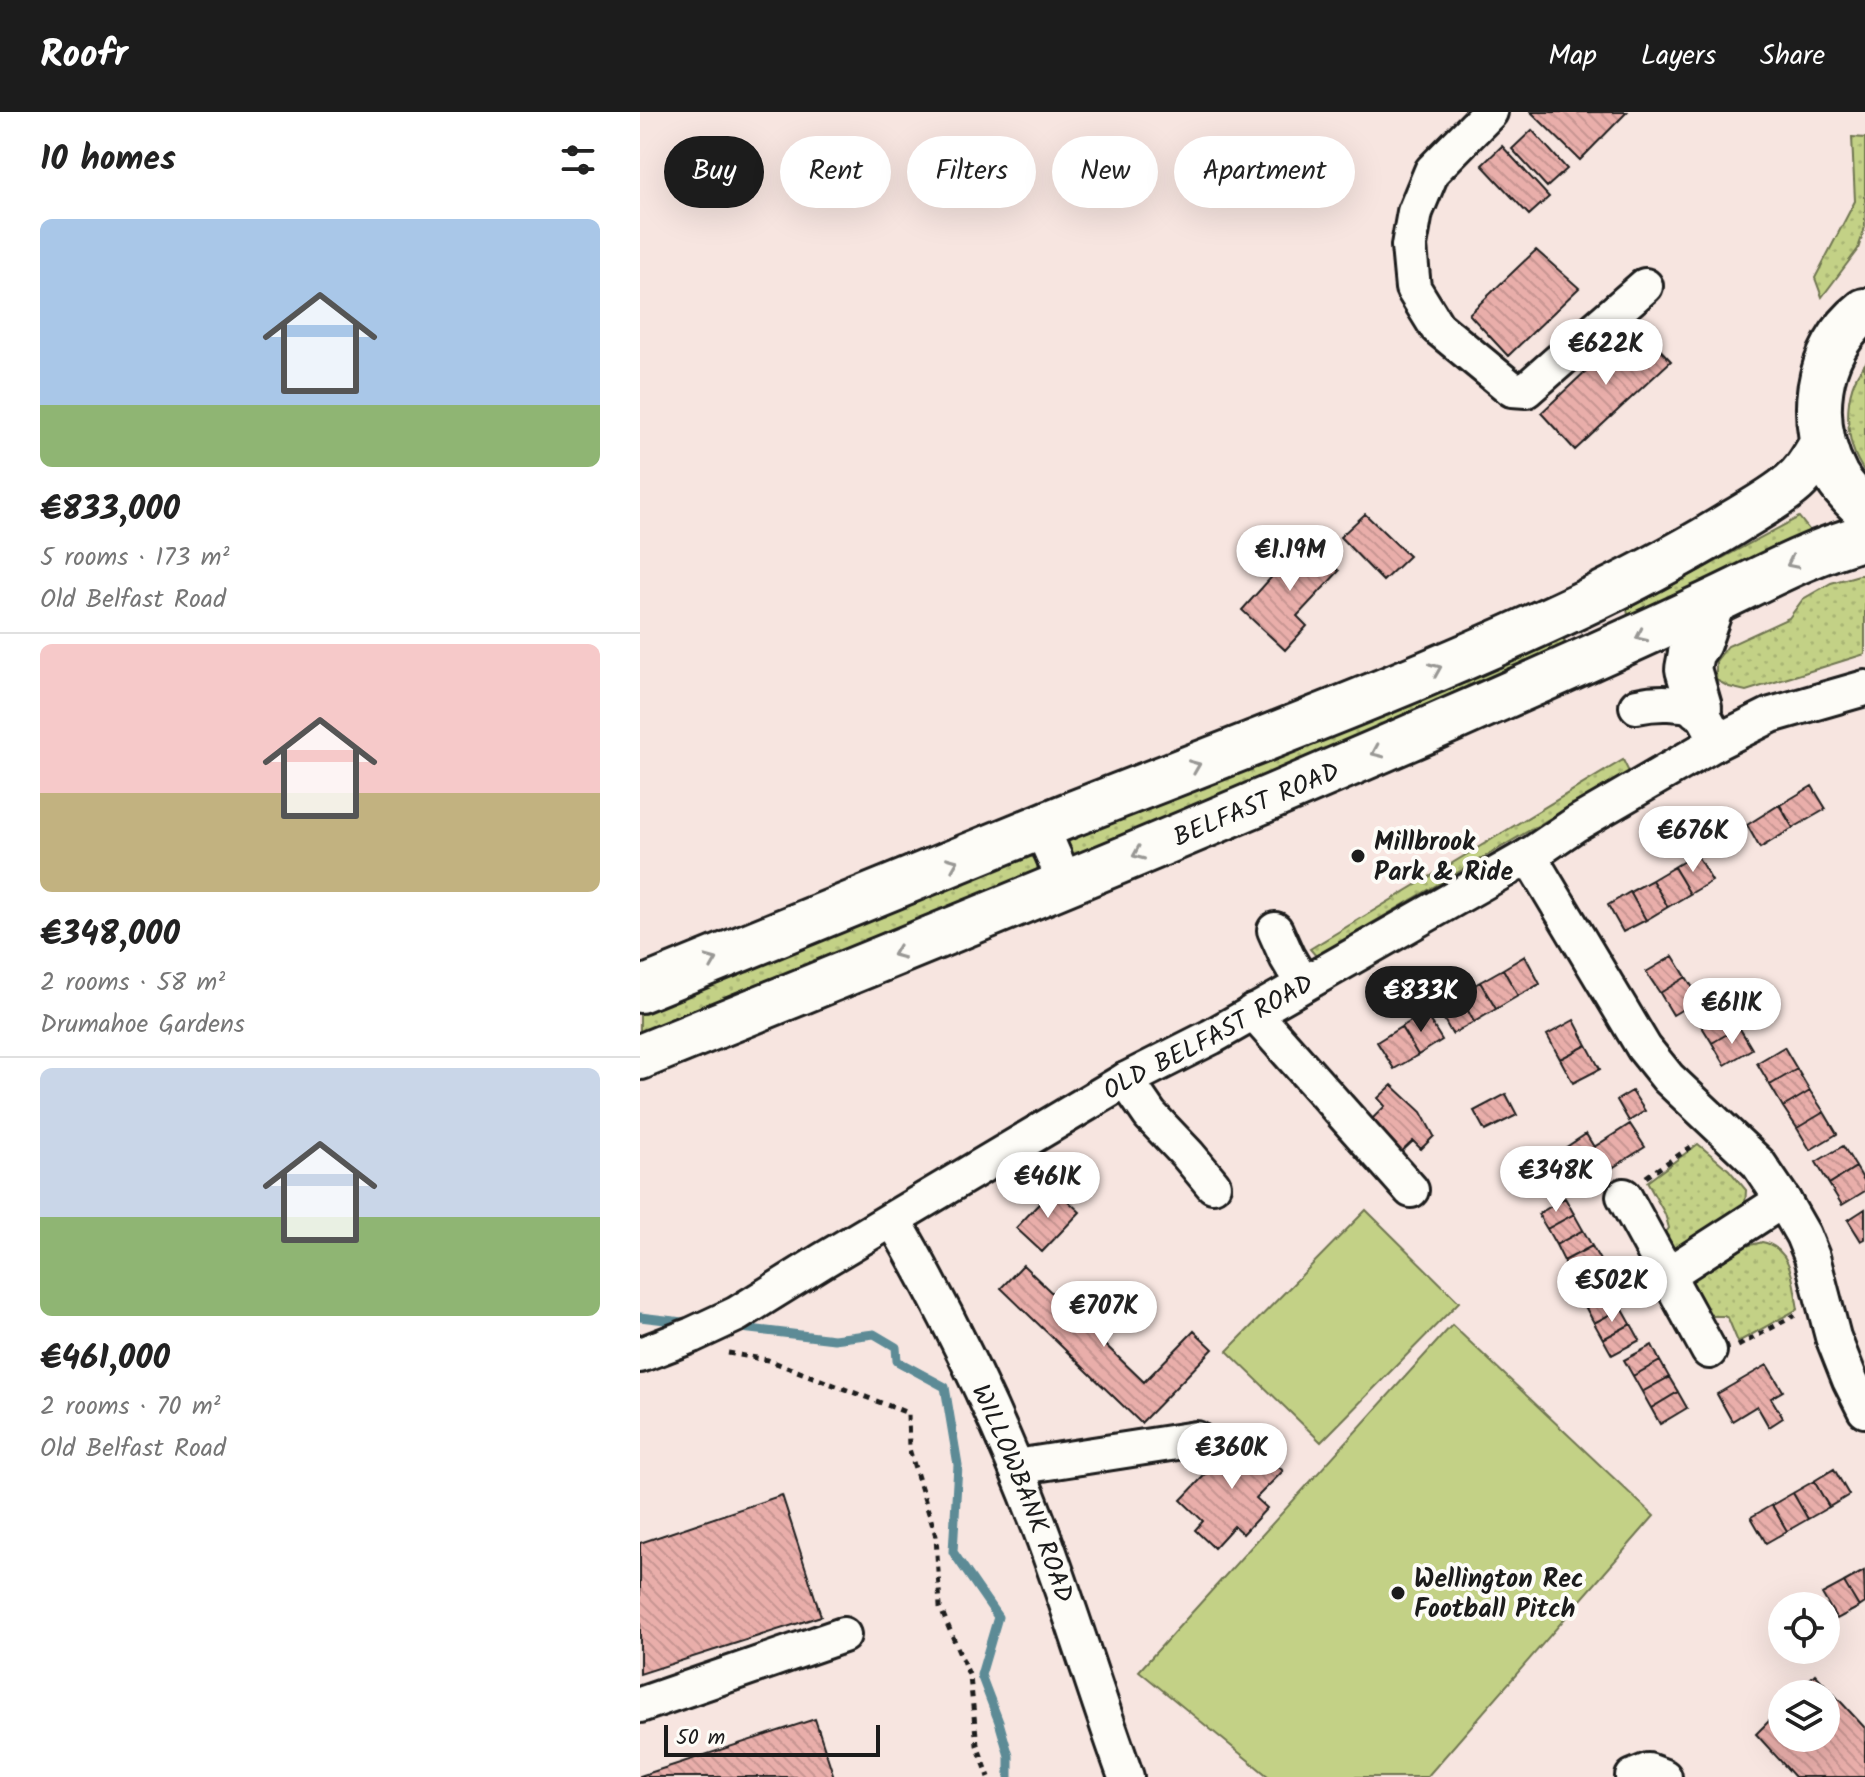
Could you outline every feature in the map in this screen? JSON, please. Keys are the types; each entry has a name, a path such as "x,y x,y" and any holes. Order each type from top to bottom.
{"highway":[{"path":"1865,311 1844,333 1831,353 1818,397 1822,444 1838,478 1865,509"},
{"path":"640,990 1521,633 1633,579 1711,536 1791,486 1808,468 1822,444"},
{"name":"BELFAST ROAD","path":"640,1057 1066,884 1369,756 1594,657 1803,558 1865,537"},
{"path":"1708,725 1688,669 1691,653 1698,643 1712,603"}],"street":[{"path":"1490,112 1432,171 1415,212 1409,246 1413,288 1437,327 1512,389 1526,390 1645,286"},
{"name":"OLD BELFAST ROAD","path":"640,1355 737,1314 1126,1080 1211,1037 1529,856 1708,725 1771,715 1865,688"},
{"path":"1637,706 1675,702 1708,725"},
{"path":"1041,827 1066,884"},
{"path":"1529,856 1644,1048 1668,1078 1758,1163 1783,1200 1812,1257 1823,1299 1853,1352 1865,1410"},
{"path":"1275,930 1303,984"},
{"path":"1253,1012 1411,1190"},
{"path":"1126,1080 1150,1115 1213,1185"},
{"path":"1624,1196 1709,1351"},
{"path":"1667,1275 1783,1200"},
{"name":"WILLOWBANK ROAD","path":"893,1219 950,1324 1016,1467 1046,1544 1126,1777"},
{"path":"1016,1467 1196,1439"},
{"path":"640,1705 843,1635"},
{"path":"1633,1777 1648,1771 1664,1777"}],"path":[{"path":"1624,1196 1646,1176 1719,1128"},
{"path":"1709,1351 1738,1346 1823,1299"},
{"path":"692,1335 722,1352 768,1360 908,1413 909,1449 936,1536 940,1607 970,1677 977,1745 989,1777"}],"green space":[{"path":"1852,137 1865,138 1865,227 1858,249 1822,297 1815,278 1855,201"},
{"path":"1865,364 1865,472 1853,447 1848,418 1852,389"},
{"path":"1799,517 1810,531 1629,621 1627,609"},
{"path":"1865,575 1865,654 1746,691 1716,680 1716,661 1728,646 1789,618 1803,599 1831,583"},
{"path":"1561,636 1568,649 1238,791 1065,859 1058,840"},
{"path":"1623,760 1629,772 1316,956 1310,949"},
{"path":"1028,854 1038,861 1037,870 1030,878 640,1037 640,1010"},
{"path":"1698,1144 1729,1170 1746,1190 1745,1207 1673,1255 1664,1235 1669,1228 1665,1214 1647,1182"},
{"path":"1366,1210 1459,1302 1321,1442 1227,1351"},
{"path":"1762,1242 1780,1251 1786,1259 1798,1309 1738,1342 1728,1318 1705,1316 1689,1282 1725,1255"},
{"name":"Wellington Rec Football Pitch","path":"1452,1325 1654,1516 1427,1777 1269,1777 1139,1671"}],"building":[{"path":"1531,112 1627,112 1580,160"},
{"path":"1532,130 1567,169 1547,187 1512,149"},
{"path":"1502,146 1549,197 1529,215 1482,165"},
{"path":"1536,250 1579,288 1508,356 1469,314"},
{"path":"1636,324 1671,361 1575,450 1541,413"},
{"path":"1365,514 1409,556 1383,581 1340,537"},
{"path":"1301,536 1339,571 1297,616 1307,626 1285,650 1242,610 1286,561 1281,557"},
{"path":"1812,786 1826,809 1793,828 1780,805"},
{"path":"1779,805 1793,828 1760,848 1747,825"},
{"path":"1696,854 1712,881 1690,894 1674,867"},
{"path":"1674,867 1690,894 1668,907 1652,880"},
{"path":"1652,880 1668,907 1646,920 1630,892"},
{"path":"1630,892 1646,920 1623,932 1608,905"},
{"path":"1525,956 1540,984 1518,996 1503,969"},
{"path":"1673,956 1686,977 1660,993 1646,972"},
{"path":"1503,969 1518,996 1496,1009 1480,982"},
{"path":"1686,977 1700,999 1673,1015 1660,993"},
{"path":"1480,982 1496,1009 1474,1022 1459,994"},
{"path":"1459,994 1474,1022 1452,1034 1437,1007"},
{"path":"1726,1005 1739,1027 1712,1043 1699,1022"},
{"path":"1425,1013 1442,1040 1418,1055 1401,1027"},
{"path":"1574,1020 1587,1045 1560,1059 1547,1035"},
{"path":"1401,1027 1418,1055 1394,1069 1377,1042"},
{"path":"1739,1027 1752,1049 1725,1065 1712,1043"},
{"path":"1587,1045 1600,1069 1573,1083 1560,1059"},
{"path":"1784,1047 1797,1069 1770,1085 1757,1063"},
{"path":"1797,1069 1810,1091 1783,1107 1770,1085"},
{"path":"1392,1085 1421,1112 1434,1136 1421,1149 1413,1141 1396,1157 1365,1126 1385,1106 1378,1098"},
{"path":"1632,1091 1645,1111 1629,1121 1617,1100"},
{"path":"1810,1091 1824,1112 1797,1128 1783,1107"},
{"path":"1506,1094 1517,1115 1485,1131 1474,1111"},
{"path":"1824,1112 1837,1134 1810,1150 1797,1128"},
{"path":"1630,1124 1645,1147 1598,1177 1587,1160 1562,1176 1550,1158 1586,1134 1594,1147"},
{"path":"1843,1146 1856,1167 1829,1184 1816,1162"},
{"path":"1856,1167 1865,1182 1865,1191 1842,1205 1829,1184"},
{"path":"1054,1188 1080,1212 1042,1252 1016,1228"},
{"path":"1565,1198 1574,1214 1547,1229 1538,1214"},
{"path":"1865,1209 1865,1239 1861,1241 1848,1220"},
{"path":"1574,1214 1583,1230 1556,1245 1547,1229"},
{"path":"1583,1230 1592,1246 1564,1261 1556,1245"},
{"path":"1592,1246 1601,1262 1573,1277 1564,1261"},
{"path":"1023,1265 1144,1382 1194,1331 1213,1349 1141,1423 1001,1288"},
{"path":"1604,1277 1613,1292 1586,1308 1577,1292"},
{"path":"1613,1292 1622,1308 1594,1323 1586,1308"},
{"path":"1622,1308 1631,1324 1603,1339 1594,1323"},
{"path":"1631,1324 1640,1340 1612,1355 1603,1339"},
{"path":"1652,1345 1660,1361 1633,1376 1624,1360"},
{"path":"1660,1361 1669,1377 1642,1392 1633,1376"},
{"path":"1767,1365 1783,1391 1771,1398 1783,1418 1769,1427 1757,1406 1732,1421 1717,1394"},
{"path":"1669,1377 1678,1392 1651,1408 1642,1392"},
{"path":"1678,1392 1687,1408 1660,1424 1651,1408"},
{"path":"1246,1436 1283,1471 1256,1498 1267,1508 1243,1534 1234,1526 1214,1548 1195,1530 1203,1521 1181,1500 1219,1460 1213,1453 1225,1440 1233,1449"},
{"path":"1834,1469 1849,1495 1829,1507 1814,1481"},
{"path":"1814,1481 1829,1507 1808,1519 1793,1493"},
{"path":"1793,1493 1808,1519 1787,1531 1772,1505"},
{"path":"782,1495 821,1616 640,1674 640,1543"},
{"path":"1772,1505 1787,1531 1766,1543 1751,1517"},
{"path":"1864,1571 1865,1603 1859,1607 1844,1582"},
{"path":"1844,1582 1859,1607 1840,1617 1840,1592 1826,1592"},
{"path":"1840,1701 1865,1728 1865,1777 1795,1777 1772,1752 1840,1752"},
{"path":"815,1719 834,1777 640,1777 640,1776"},
{"path":"1768,1722 1768,1747 1756,1734"}],"waterway":[{"path":"640,1317 691,1323"},
{"path":"733,1327 834,1339 874,1334 896,1347 897,1361 945,1387 958,1465 953,1552 998,1617 981,1675 1009,1756 1009,1777"}],"place":[{"name":"Millbrook Park & Ride","path":"1358,856"},
{"name":"Wellington Rec Football Pitch","path":"1398,1593"}]}
